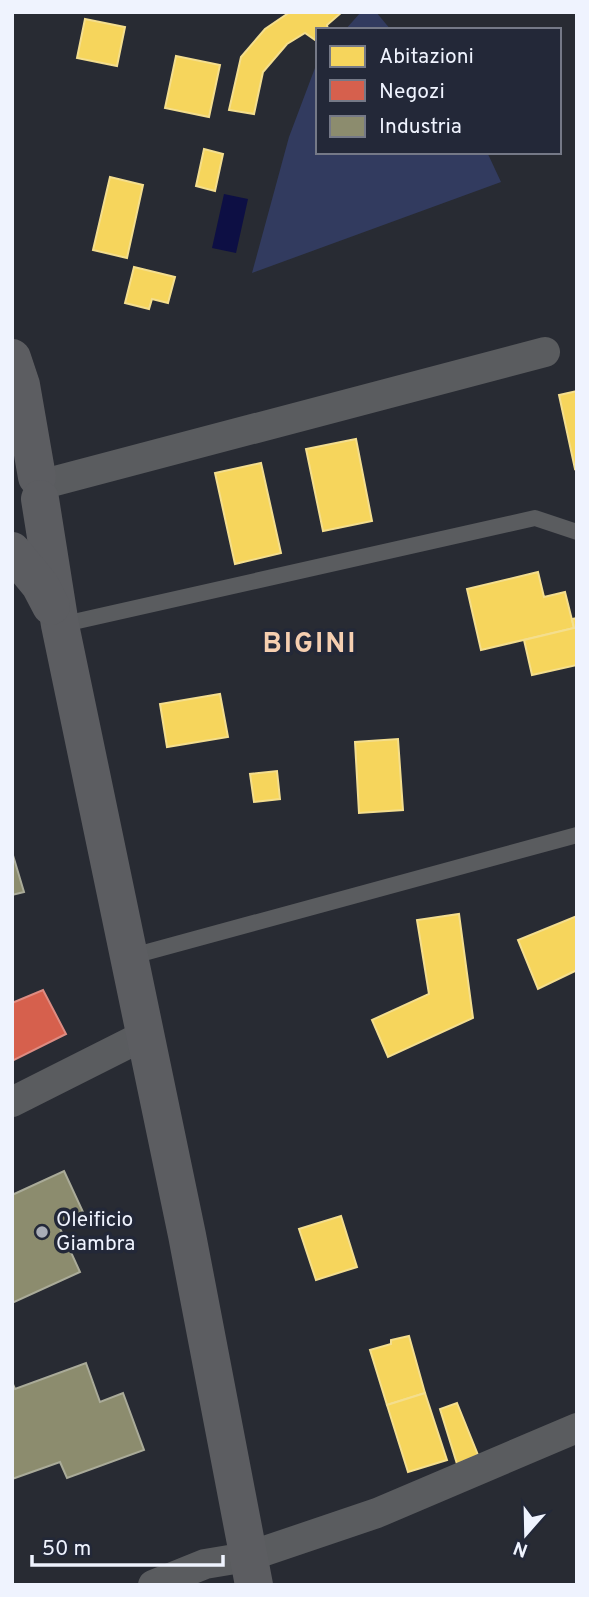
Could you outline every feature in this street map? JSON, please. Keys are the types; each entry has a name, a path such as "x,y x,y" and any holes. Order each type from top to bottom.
{"main road":[{"path":"12,358 20,385 36,513 27,526 12,535"},
{"path":"32,479 187,1235 251,1571"},
{"path":"12,551 40,585 60,625"}],"street":[{"path":"32,479 545,352"},
{"path":"12,1102 145,1035"},
{"path":"153,1585 205,1564 251,1571 377,1513 577,1428"}],"lane":[{"path":"60,625 535,518 577,532"},
{"path":"129,957 577,835"}],"shaded area":[{"path":"361,12 376,12 389,28 347,28"},
{"path":"316,65 316,154 488,154 501,182 252,273 289,137"},
{"path":"224,194 248,199 236,253 212,248"}],"building: Abitazioni":[{"path":"290,12 342,12 327,25 328,28 316,28 316,41 305,33 287,44 263,72 254,114 229,110 241,57 265,29"},
{"path":"85,19 125,27 117,66 77,58"},
{"path":"176,56 220,65 209,117 165,108"},
{"path":"204,149 223,154 215,191 196,186"},
{"path":"110,177 143,185 127,258 93,250"},
{"path":"134,267 175,277 168,303 152,299 149,309 125,303"},
{"path":"577,391 577,468 575,469 559,395"},
{"path":"356,439 372,521 323,531 306,449"},
{"path":"261,463 281,553 235,564 215,473"},
{"path":"538,572 544,597 565,592 574,628 481,650 467,589"},
{"path":"577,618 577,665 532,675 524,640 574,628 572,619"},
{"path":"220,694 228,737 167,747 160,704"},
{"path":"398,739 403,810 359,813 355,742"},
{"path":"277,771 280,799 254,802 250,774"},
{"path":"459,914 473,1018 388,1057 372,1020 429,994 417,920"},
{"path":"577,916 577,970 538,989 518,940"},
{"path":"341,1216 357,1267 316,1280 299,1229"},
{"path":"409,1336 425,1393 387,1405 370,1350 391,1344 391,1340"},
{"path":"425,1393 447,1460 408,1472 387,1405"},
{"path":"457,1403 478,1455 457,1464 440,1409"}],"building: Negozi":[{"path":"43,990 66,1034 12,1061 12,1003"}],"building: Industria":[{"path":"12,852 24,892 12,895"},
{"path":"64,1171 83,1212 58,1224 80,1272 12,1303 12,1195"},
{"path":"86,1363 100,1402 123,1393 144,1450 67,1478 60,1462 12,1479 12,1382 15,1389"}],"place":[{"name":"Oleificio Giambra","path":"42,1232"}],"district":[{"name":"BIGINI","path":"310,645"}]}
